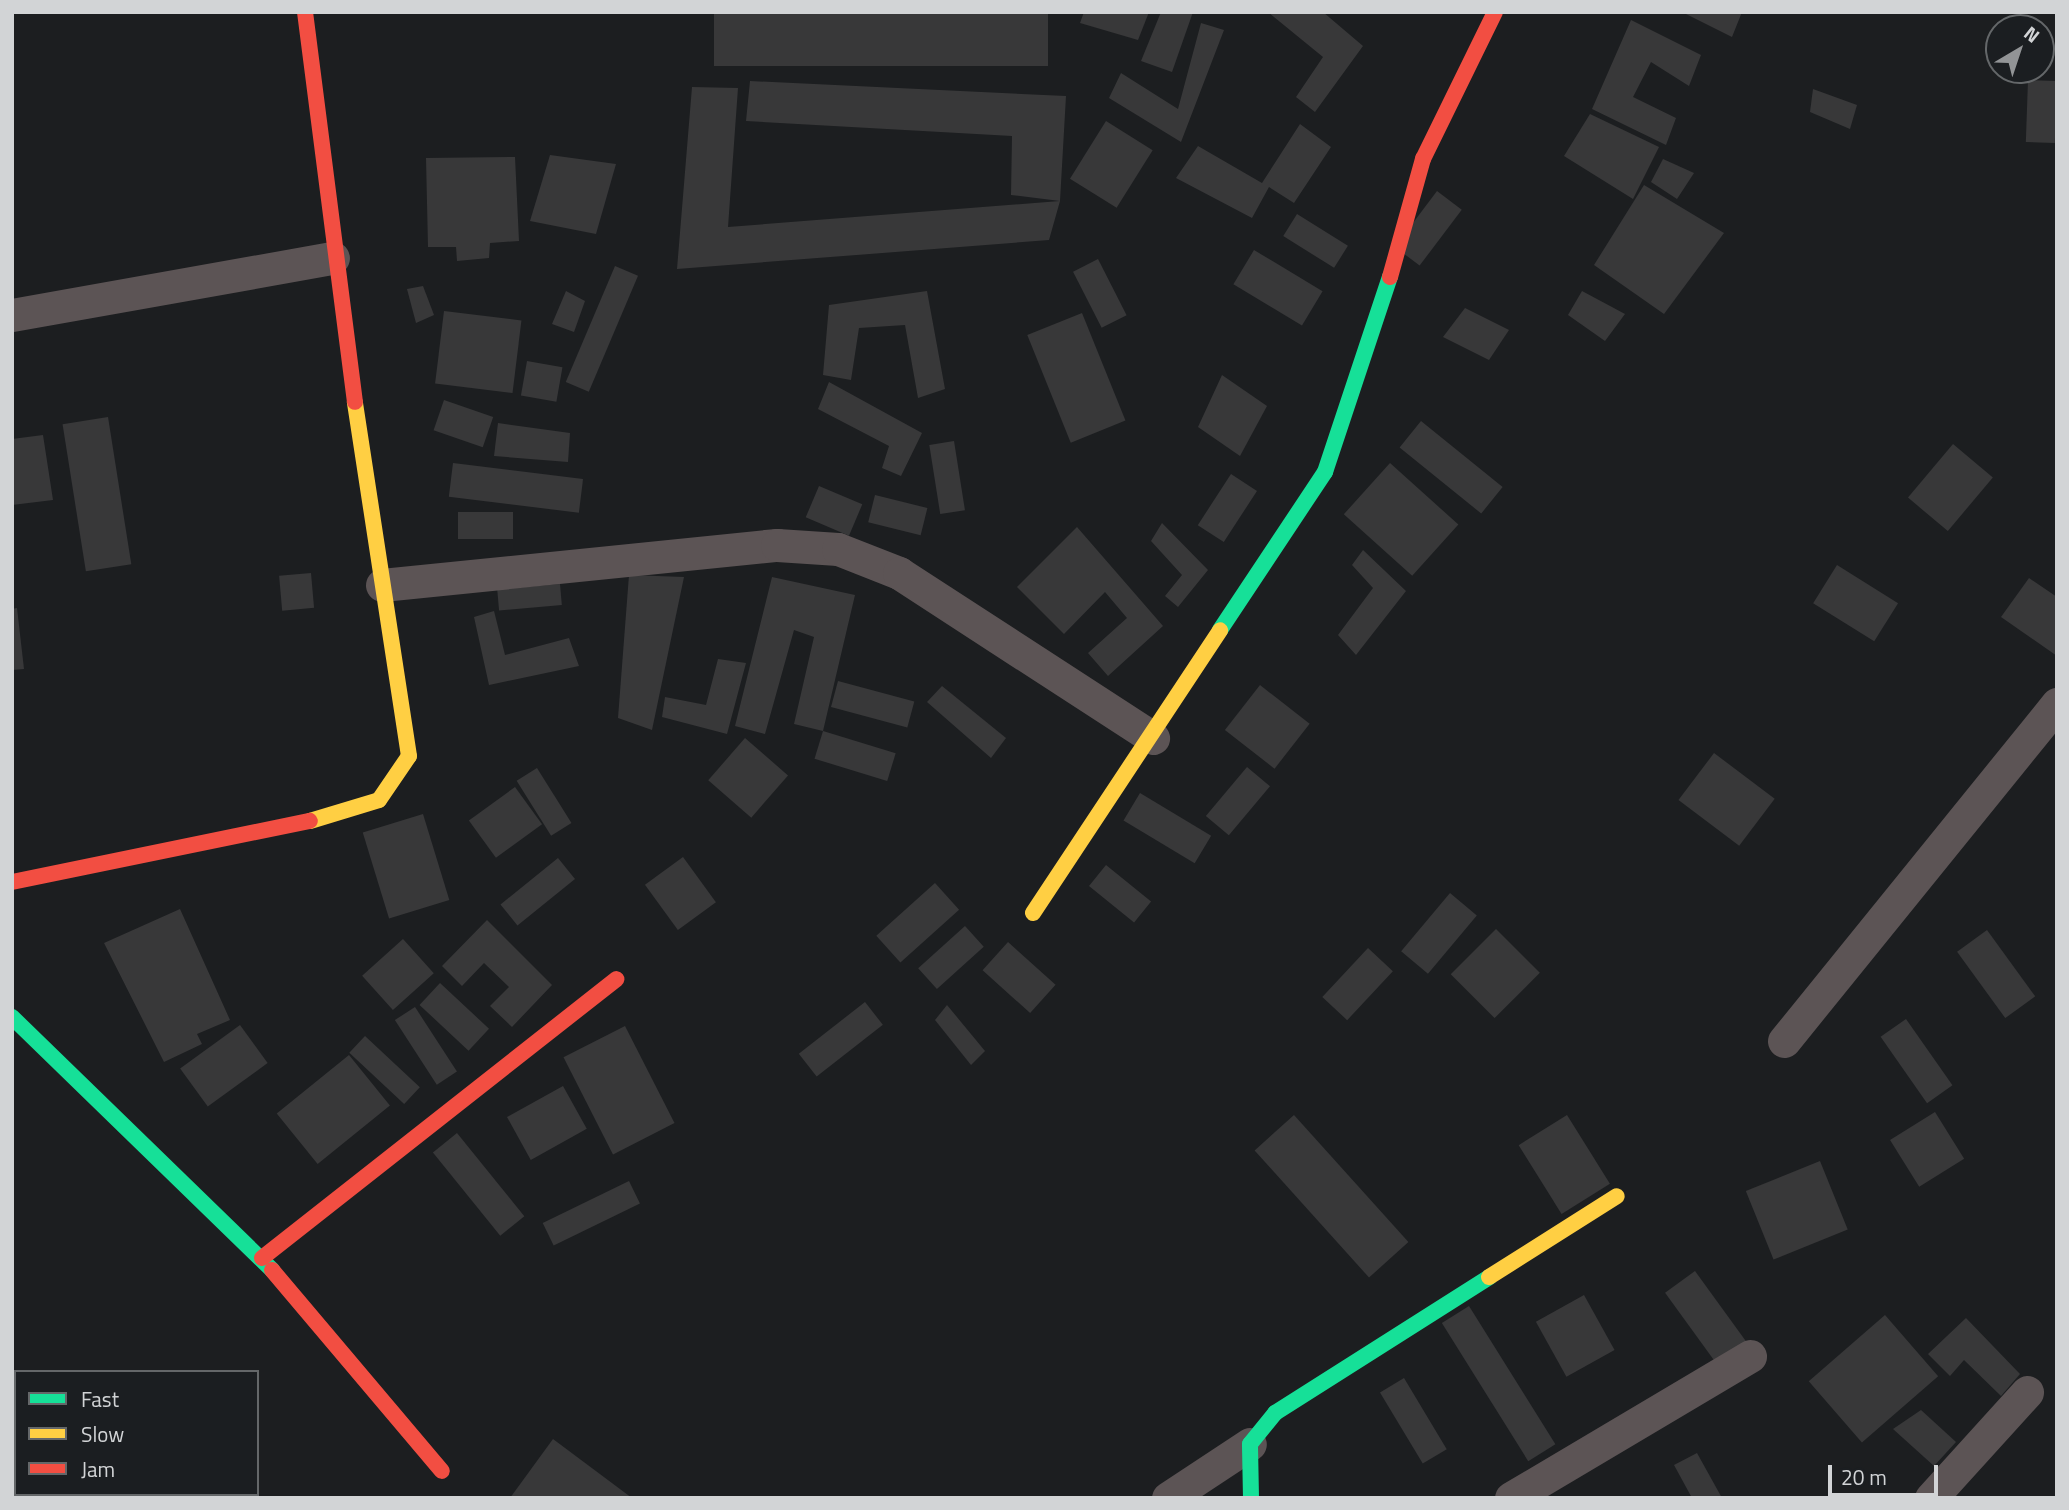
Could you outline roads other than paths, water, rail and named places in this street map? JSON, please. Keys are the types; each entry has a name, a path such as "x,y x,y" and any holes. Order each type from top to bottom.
{"street":[{"path":"12,882 340,816 379,800 410,756 333,258 305,12"},
{"path":"1033,913 1153,738 1325,471 1367,360 1423,159 1495,12"},
{"path":"12,315 333,258"},
{"path":"382,585 777,545 838,549 899,573 1153,738"},
{"path":"1784,1041 2057,704"},
{"path":"262,1258 616,979"},
{"path":"12,1017 262,1258 442,1471"},
{"path":"1168,1498 1250,1444 1275,1412 1617,1196"},
{"path":"1511,1498 1750,1356"},
{"path":"1931,1498 2026,1392"},
{"path":"1250,1444 1251,1498"}]}
